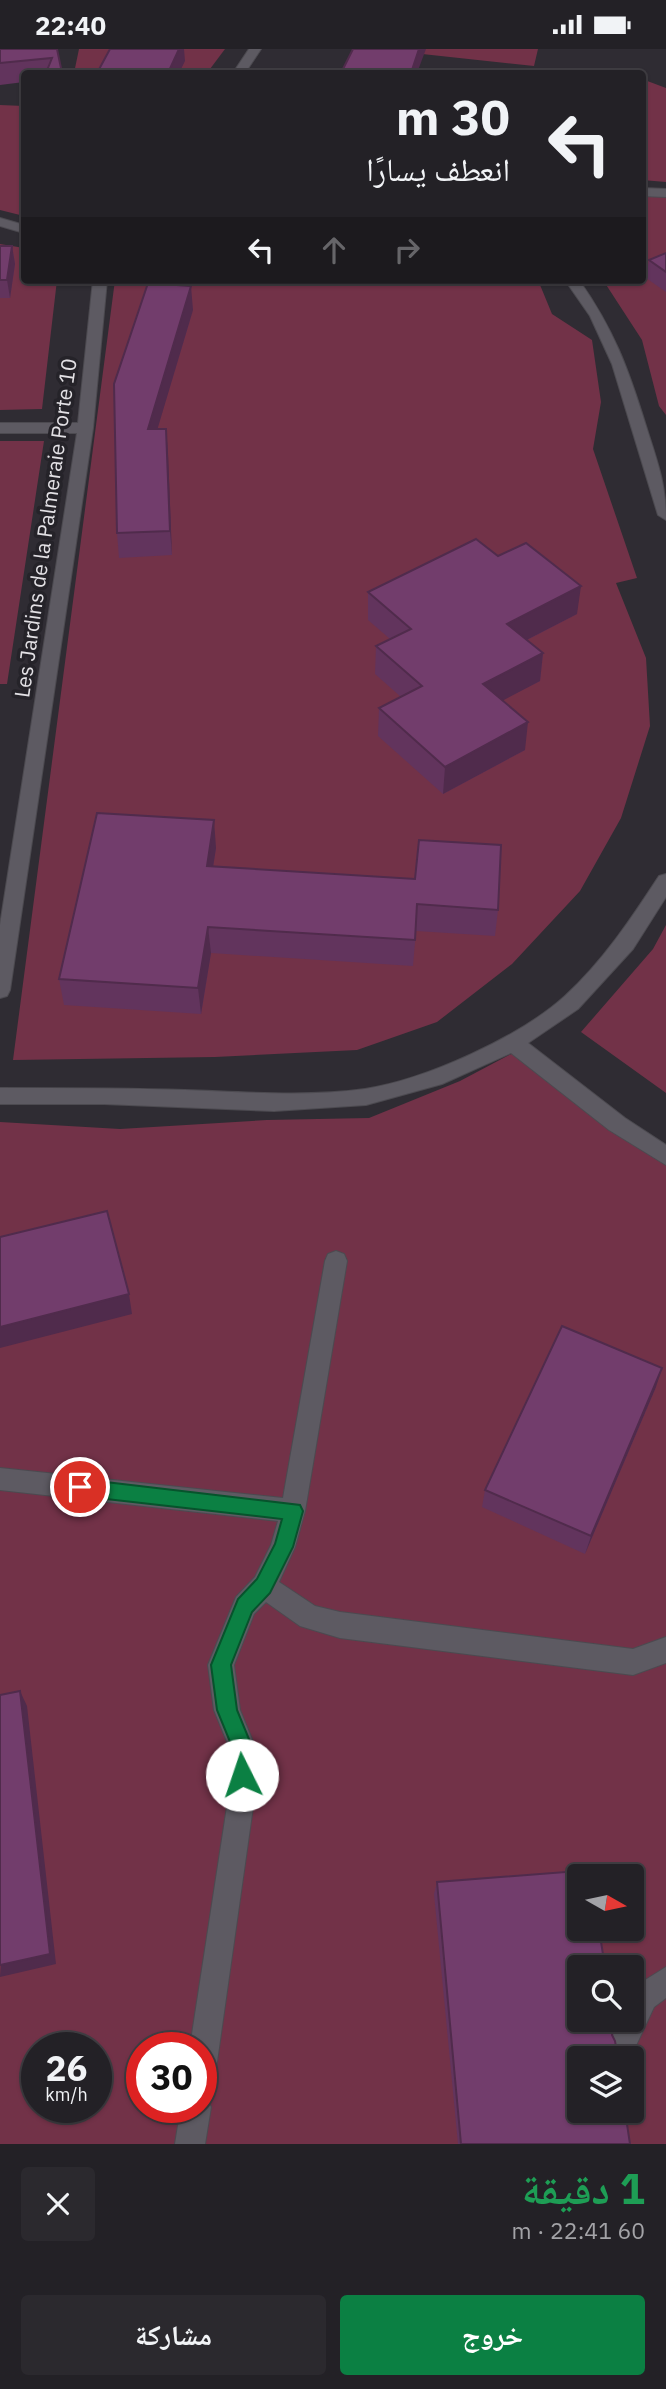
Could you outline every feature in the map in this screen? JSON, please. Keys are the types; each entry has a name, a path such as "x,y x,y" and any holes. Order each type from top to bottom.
{"street":[{"path":"241,70 255,49"},
{"path":"646,192 666,193"},
{"path":"0,222 21,228"},
{"name":"Les Jardins de la Palmeraie Porte 10","path":"0,990 85,428 100,284"},
{"path":"575,284 597,316 608,338 666,515"},
{"path":"0,428 85,428"},
{"path":"650,460 666,452"},
{"path":"0,1096 104,1095 274,1102 366,1097 435,1078 513,1043 571,1003 626,944 666,881"},
{"path":"513,1043 617,1123 666,1156"},
{"path":"207,2032 241,1800 243,1749 227,1710 221,1665 245,1606 264,1586 284,1547 293,1511 337,1261"},
{"path":"0,1479 293,1511"},
{"path":"264,1586 309,1617 340,1625 633,1662 666,1650"},
{"path":"644,1997 666,1980"},
{"path":"190,2144 193,2123"}],"shaded area":[{"path":"79,49 225,49 209,70 75,70"},
{"path":"376,49 538,49 534,66"},
{"path":"646,80 666,88 666,182 646,180"},
{"path":"0,105 21,106 21,215 0,210"},
{"path":"646,192 666,193 666,415 659,406 642,340 606,284 646,284"},
{"path":"0,244 21,248 21,284 57,284 42,409 0,410"},
{"path":"114,284 540,284 552,314 592,340 601,402 593,449 637,578 616,583 646,658 650,726 621,818 580,891 512,964 437,1022 357,1050 215,1057 13,1060"},
{"path":"0,441 44,441 7,684 0,684"},
{"path":"666,925 666,1093 581,1032 653,949"},
{"path":"513,1053 666,1165 666,2144 0,2144 0,1122 120,1129 267,1120 369,1118 460,1081"}],"building":[{"path":"0,49 57,49 61,70 47,70 52,58 0,63"},
{"path":"110,49 179,49 169,70 99,70"},
{"path":"353,49 419,49 412,70 342,70"},
{"path":"0,246 12,246 7,280 0,280"},
{"path":"666,253 666,272 649,260"},
{"path":"148,284 191,286 148,429 166,429 170,531 117,533 114,384"},
{"path":"476,539 498,556 526,543 581,586 507,624 543,653 483,684 528,722 445,767 379,708 422,686 376,646 411,629 368,592"},
{"path":"97,813 214,820 207,866 415,879 419,840 501,845 498,910 417,904 415,940 208,927 198,988 59,979"},
{"path":"107,1211 129,1294 0,1327 0,1237"},
{"path":"562,1326 662,1368 591,1536 485,1490"},
{"path":"20,1691 50,1954 0,1965 0,1695"},
{"path":"567,1872 567,1941 601,1941 603,1955 567,1955 567,2032 613,2032 616,2046 567,2046 567,2123 627,2123 630,2144 461,2144 437,1882"}],"route":[{"path":"80,1487 293,1511 284,1547 264,1586 245,1606 221,1665 227,1710 243,1749 242,1775"}]}
